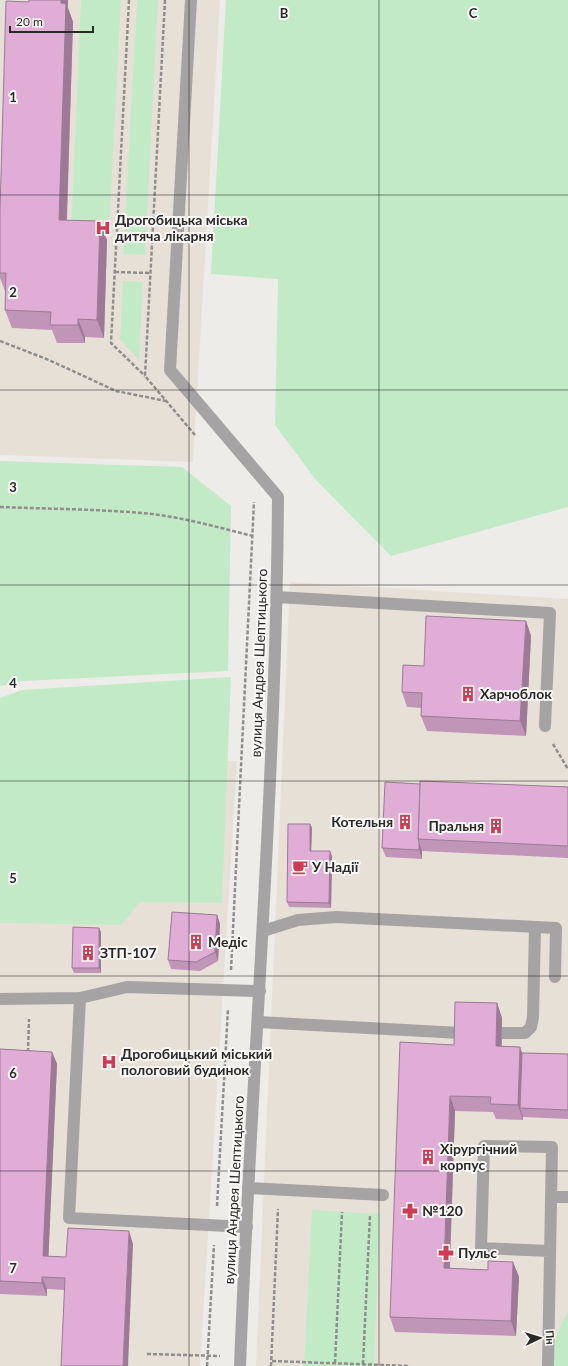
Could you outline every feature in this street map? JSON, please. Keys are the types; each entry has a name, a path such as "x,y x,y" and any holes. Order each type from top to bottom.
{"lane":[{"name":"вулиця Андрея Шептицького","path":"190,0 170,370 278,498 277,597 263,931 248,1188 240,1361"},
{"path":"277,597 550,613 545,726"},
{"path":"263,931 298,920 336,917 562,928 555,977"},
{"path":"502,1033 525,1033 531,1026 533,1017 535,927"},
{"path":"0,999 80,998 127,987 260,991"},
{"path":"80,998 70,1218 247,1227"},
{"path":"258,1022 460,1033"},
{"path":"548,1366 552,1147 484,1146 481,1248 550,1250"},
{"path":"248,1188 377,1195"},
{"path":"552,1197 568,1197"}],"path":[{"path":"129,0 111,343 145,376 197,436"},
{"path":"145,376 165,0"},
{"path":"115,272 150,274"},
{"path":"0,341 49,360 116,391 166,401"},
{"path":"207,1366 230,990 254,502"},
{"path":"0,507 153,514 194,521 253,536"},
{"path":"545,726 556,750 568,769"},
{"path":"28,1057 29,999"},
{"path":"271,1366 278,1190"},
{"path":"335,1363 343,1192"},
{"path":"363,1364 377,1195"},
{"path":"147,1354 207,1356 240,1361"},
{"path":"272,1361 410,1366"}],"shaded area":[{"name":"Дрогобицька міська дитяча лікарня","path":"0,0 220,0 193,462 0,455"},
{"path":"290,582 568,599 568,1366 256,1366"},
{"name":"Дрогобицький міський пологовий будинок","path":"0,757 237,761 200,1366 0,1366"}],"green space":[{"path":"81,0 121,0 109,234 71,233"},
{"path":"137,0 158,0 145,255 123,254"},
{"path":"226,0 568,0 568,507 391,556 316,480 275,425 278,279 211,274"},
{"path":"123,281 143,282 139,360 120,339"},
{"path":"0,461 182,467 231,506 228,671 23,681 0,686"},
{"path":"231,677 222,903 140,902 121,925 0,923 0,698 22,690"},
{"path":"312,1210 380,1214 374,1366 304,1366"},
{"path":"568,1311 568,1366 542,1366"}],"building":[{"path":"29,0 61,0 61,3 66,4 59,220 100,221 97,320 78,319 78,325 50,325 51,312 5,310 6,273 0,273 0,210 6,1 29,2"},
{"name":"Харчоблок","path":"426,616 526,621 520,721 421,716 422,693 402,692 403,665 424,666"},
{"name":"Пральня","path":"420,781 568,787 568,846 418,839"},
{"name":"Котельня","path":"385,782 420,784 419,850 382,848"},
{"path":"288,824 310,824 310,851 330,851 329,903 287,902"},
{"name":"Медіс","path":"172,912 217,915 215,952 196,962 168,960"},
{"name":"ЗТП-107","path":"73,927 99,928 99,968 72,968"},
{"name":"Хірургічний корпус","path":"455,1002 497,1003 496,1046 520,1047 518,1105 490,1104 491,1097 450,1096 444,1268 488,1270 488,1261 513,1262 511,1321 390,1317 400,1042 454,1045"},
{"path":"0,1049 52,1052 43,1256 66,1257 68,1228 129,1231 123,1366 61,1366 65,1278 42,1277 42,1283 0,1281"},
{"path":"522,1053 568,1054 568,1110 520,1108"}],"place":[{"name":"Дрогобицька міська дитяча лікарня","path":"103,228"},
{"name":"Харчоблок","path":"468,694"},
{"name":"Котельня","path":"405,822"},
{"name":"Пральня","path":"496,826"},
{"name":"У Надії","path":"300,867"},
{"name":"Медіс","path":"196,942"},
{"name":"ЗТП-107","path":"88,953"},
{"name":"Дрогобицький міський пологовий будинок","path":"109,1062"},
{"name":"Хірургічний корпус","path":"428,1157"},
{"name":"№120","path":"410,1211"},
{"name":"Пульс","path":"446,1253"}]}
